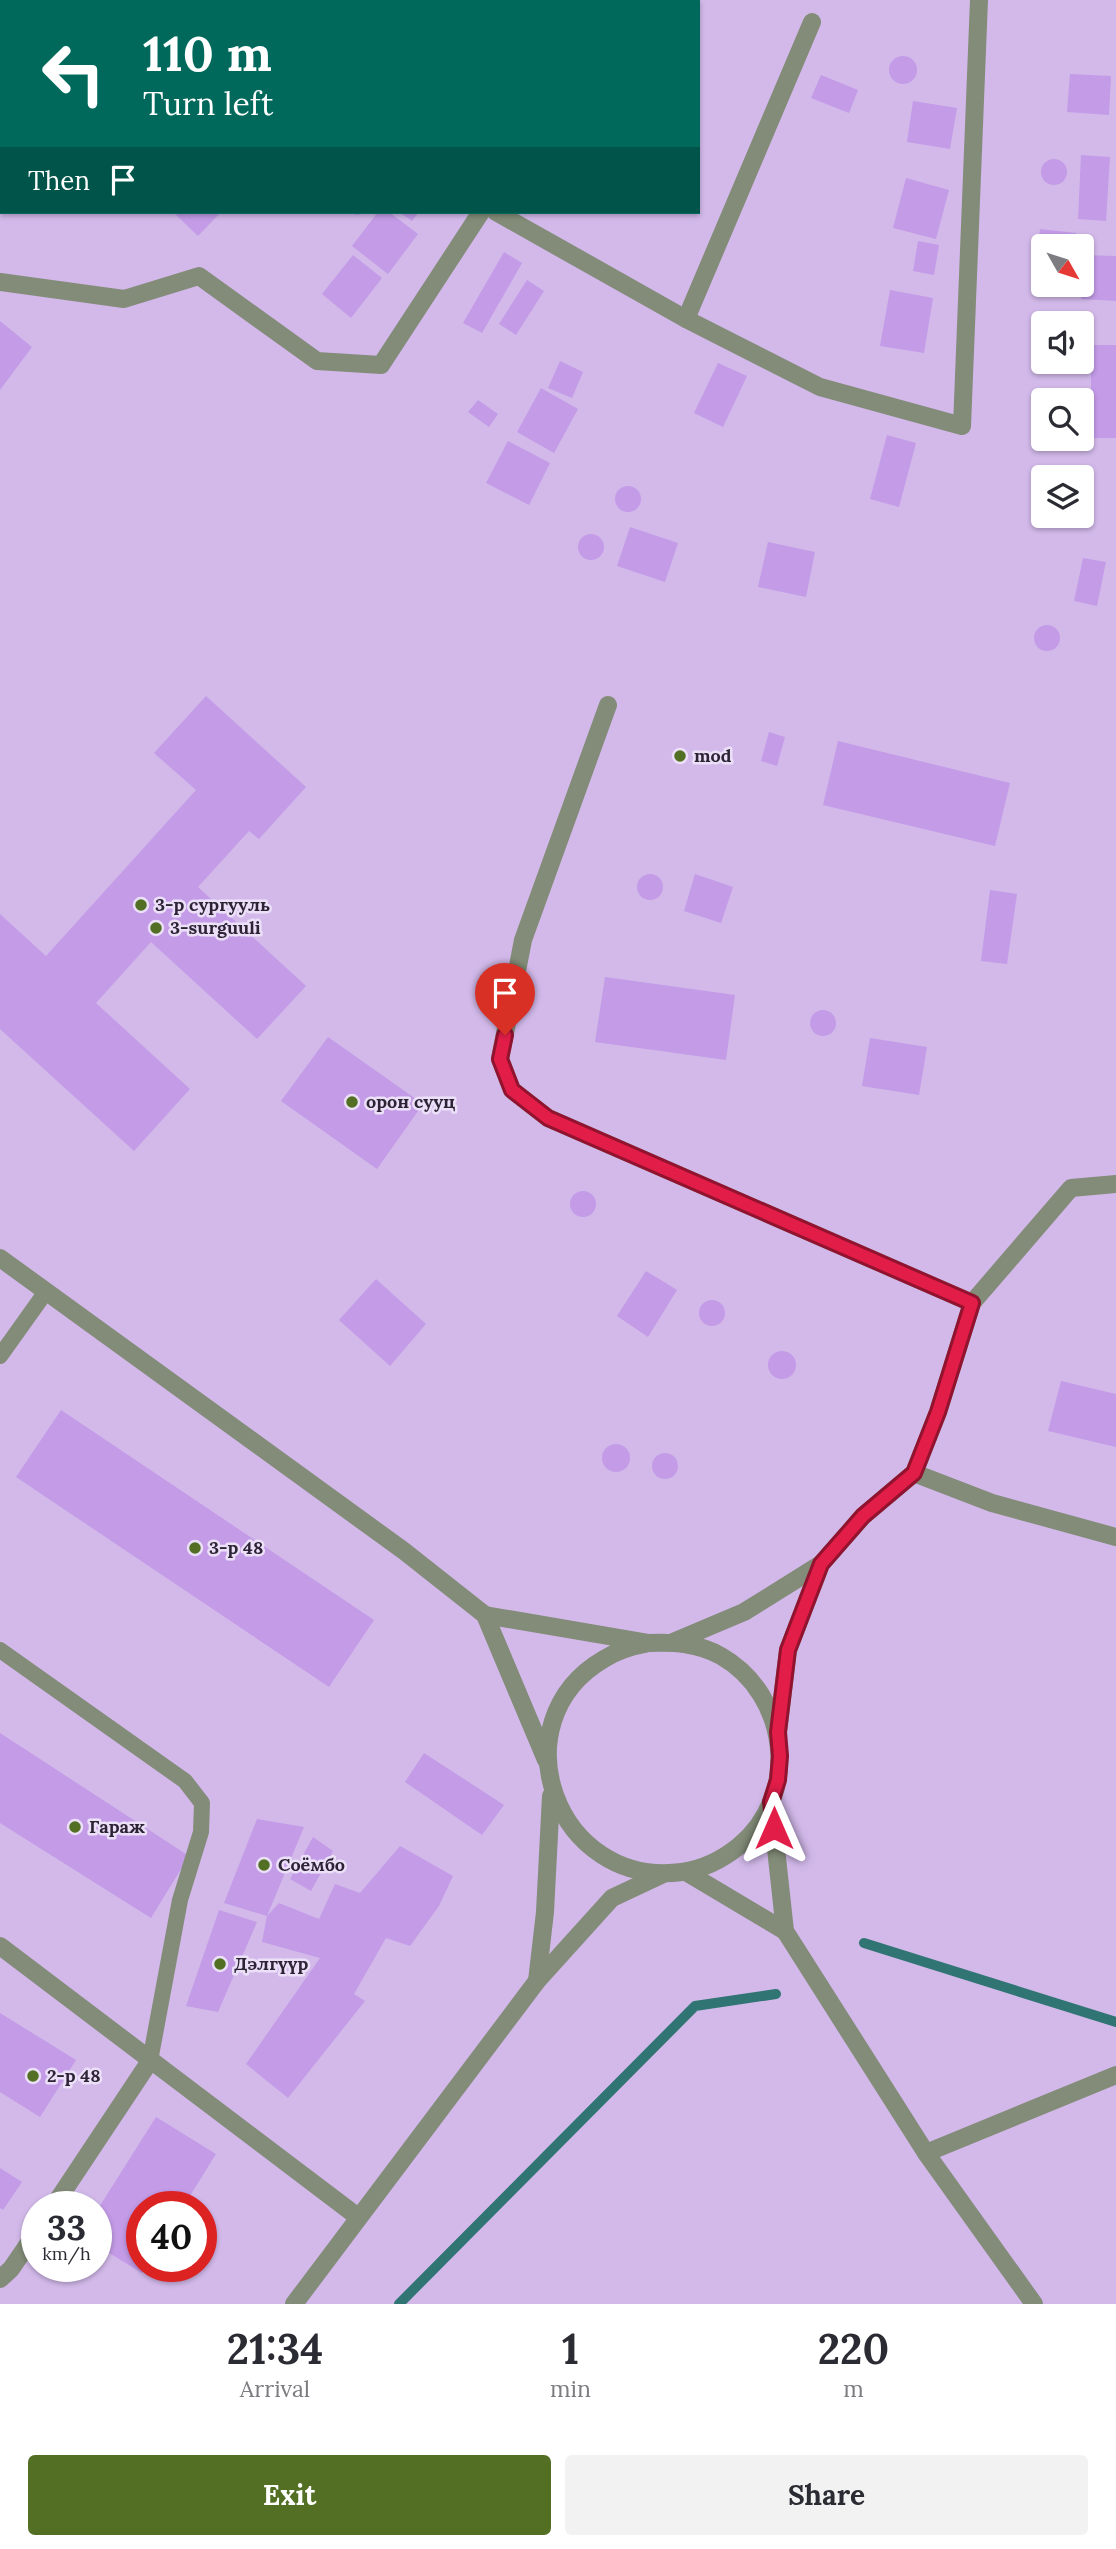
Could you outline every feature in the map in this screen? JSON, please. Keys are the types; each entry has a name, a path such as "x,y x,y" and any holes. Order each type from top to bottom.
{"street":[{"path":"500,214 685,318 820,387 962,426 979,0"},
{"path":"685,318 812,22"},
{"path":"0,282 124,299 199,276 317,361 381,365 480,214"},
{"path":"608,705 523,940 500,1059 512,1090 548,1118 972,1303"},
{"path":"673,1642 744,1612 821,1564 863,1516 914,1473 938,1412 972,1303 1071,1188 1116,1184"},
{"path":"0,1258 404,1551 485,1615 649,1643"},
{"path":"914,1473 992,1503 1116,1537"},
{"path":"552,1790 562,1813 576,1833 593,1850 615,1863 638,1871 663,1874 686,1872 728,1855 746,1840 761,1823 778,1780 778,1732 788,1650 821,1564"},
{"path":"485,1615 548,1765"},
{"path":"537,1981 545,1912 552,1790 548,1765 549,1740 555,1716 567,1694 583,1675 602,1659 624,1648 673,1642 697,1646 720,1656 741,1670 770,1709 778,1732"},
{"path":"771,1802 785,1931 926,2153 1034,2304"},
{"path":"686,1872 785,1931"},
{"path":"294,2304 537,1981 612,1898 663,1874"},
{"path":"0,1946 358,2217"},
{"path":"64,2191 150,2062"},
{"path":"926,2153 1116,2075"},
{"path":"0,2279 21,2254"}],"lane":[{"path":"0,1356 46,1293"},
{"path":"0,1650 185,1781 202,1804 201,1832 180,1900 150,2062"}],"building":[{"path":"903,56 913,60 917,70 913,80 903,84 893,80 889,70 893,60"},
{"path":"1070,74 1111,76 1109,115 1067,112"},
{"path":"821,75 858,90 849,113 811,98"},
{"path":"913,101 957,108 950,149 907,142"},
{"path":"1081,155 1110,157 1106,221 1078,219"},
{"path":"1054,159 1064,162 1067,172 1064,182 1054,185 1044,182 1041,172 1044,162"},
{"path":"906,178 949,190 936,239 893,228"},
{"path":"175,214 219,214 198,236"},
{"path":"376,214 392,214 418,234 388,274 352,246"},
{"path":"402,214 417,214 412,221"},
{"path":"1040,229 1076,233 1076,234 1040,234"},
{"path":"918,241 939,245 934,275 913,271"},
{"path":"504,252 522,263 482,333 463,323"},
{"path":"353,255 382,278 351,318 322,294"},
{"path":"1094,255 1116,256 1116,301 1081,299 1094,298"},
{"path":"527,280 544,291 516,335 499,324"},
{"path":"890,290 933,298 924,353 880,346"},
{"path":"0,321 32,347 0,390"},
{"path":"1094,345 1116,345 1116,438 1094,438 1094,388 1091,388"},
{"path":"560,361 583,372 572,398 548,388"},
{"path":"718,363 747,376 723,427 694,413"},
{"path":"541,388 578,409 554,453 517,432"},
{"path":"478,400 498,414 489,427 468,412"},
{"path":"887,435 916,443 899,507 870,499"},
{"path":"508,441 550,463 529,505 486,483"},
{"path":"628,486 638,489 641,499 638,509 628,512 618,509 615,499 618,489"},
{"path":"630,527 678,543 665,582 617,566"},
{"path":"591,534 600,538 604,547 600,556 591,560 582,556 578,547 582,538"},
{"path":"768,542 815,552 806,597 758,587"},
{"path":"1083,558 1106,562 1097,606 1074,601"},
{"path":"1047,625 1056,629 1060,638 1056,647 1047,651 1038,647 1034,638 1038,629"},
{"name":"3-surguuli","path":"206,696 306,787 259,839 249,831 198,887 306,986 257,1039 151,942 96,1003 190,1089 134,1151 0,1029 0,914 46,956 196,790 154,753"},
{"path":"769,732 785,737 777,766 761,761"},
{"path":"838,741 1010,783 995,846 823,805"},
{"path":"650,874 660,877 663,887 660,897 650,900 640,897 637,887 640,877"},
{"path":"695,874 733,887 721,923 684,911"},
{"path":"990,890 1017,894 1007,964 981,961"},
{"path":"605,977 735,995 726,1060 595,1042"},
{"path":"823,1010 832,1014 836,1023 832,1032 823,1036 814,1032 810,1023 814,1014"},
{"name":"орон сууц","path":"328,1037 423,1104 377,1169 281,1101"},
{"path":"870,1038 927,1047 919,1095 862,1086"},
{"path":"583,1191 593,1194 596,1204 593,1214 583,1217 573,1214 570,1204 573,1194"},
{"path":"646,1271 677,1290 648,1337 617,1316"},
{"path":"376,1279 426,1324 390,1366 339,1320"},
{"path":"712,1300 722,1303 725,1313 722,1323 712,1326 702,1323 699,1313 702,1303"},
{"path":"782,1351 792,1355 796,1365 792,1375 782,1379 772,1375 768,1365 772,1355"},
{"path":"1061,1381 1116,1394 1116,1447 1048,1431"},
{"name":"3-р 48","path":"61,1410 374,1620 329,1687 16,1477"},
{"path":"616,1444 626,1448 630,1458 626,1468 616,1472 606,1468 602,1458 606,1448"},
{"path":"665,1453 674,1457 678,1466 674,1475 665,1479 656,1475 652,1466 656,1457"},
{"name":"Гараж","path":"0,1733 189,1856 151,1918 0,1823"},
{"path":"424,1753 504,1805 482,1835 405,1782"},
{"name":"Соёмбо","path":"257,1819 304,1827 267,1916 224,1903"},
{"path":"313,1837 333,1851 311,1891 290,1879"},
{"path":"400,1846 453,1876 439,1906 410,1946 386,1938 354,1994 365,2001 288,2098 246,2064 320,1958 262,1942 267,1916 279,1903 319,1919 335,1884 360,1893"},
{"name":"Дэлгүүр","path":"219,1910 257,1922 218,2012 186,2006"},
{"name":"2-р 48","path":"0,2013 76,2060 40,2117 0,2092"},
{"path":"156,2117 216,2154 193,2191 126,2191 126,2263 112,2255 112,2191 109,2191"},
{"path":"0,2168 22,2182 3,2210 0,2208"}],"waterway":[{"path":"864,1943 1116,2022"},
{"path":"399,2304 695,2006 776,1994"}],"place":[{"name":"mod","path":"680,756"},
{"name":"3-р сургууль","path":"141,905"},
{"name":"3-surguuli","path":"156,928"},
{"name":"орон сууц","path":"352,1102"},
{"name":"3-р 48","path":"195,1548"},
{"name":"Гараж","path":"75,1827"},
{"name":"Соёмбо","path":"264,1865"},
{"name":"Дэлгүүр","path":"220,1964"},
{"name":"2-р 48","path":"33,2076"}],"route":[{"path":"505,1035 500,1059 512,1090 548,1118 972,1303 938,1412 914,1473 863,1516 821,1564 788,1650 778,1732 778,1780 771,1802 774,1828"}]}
